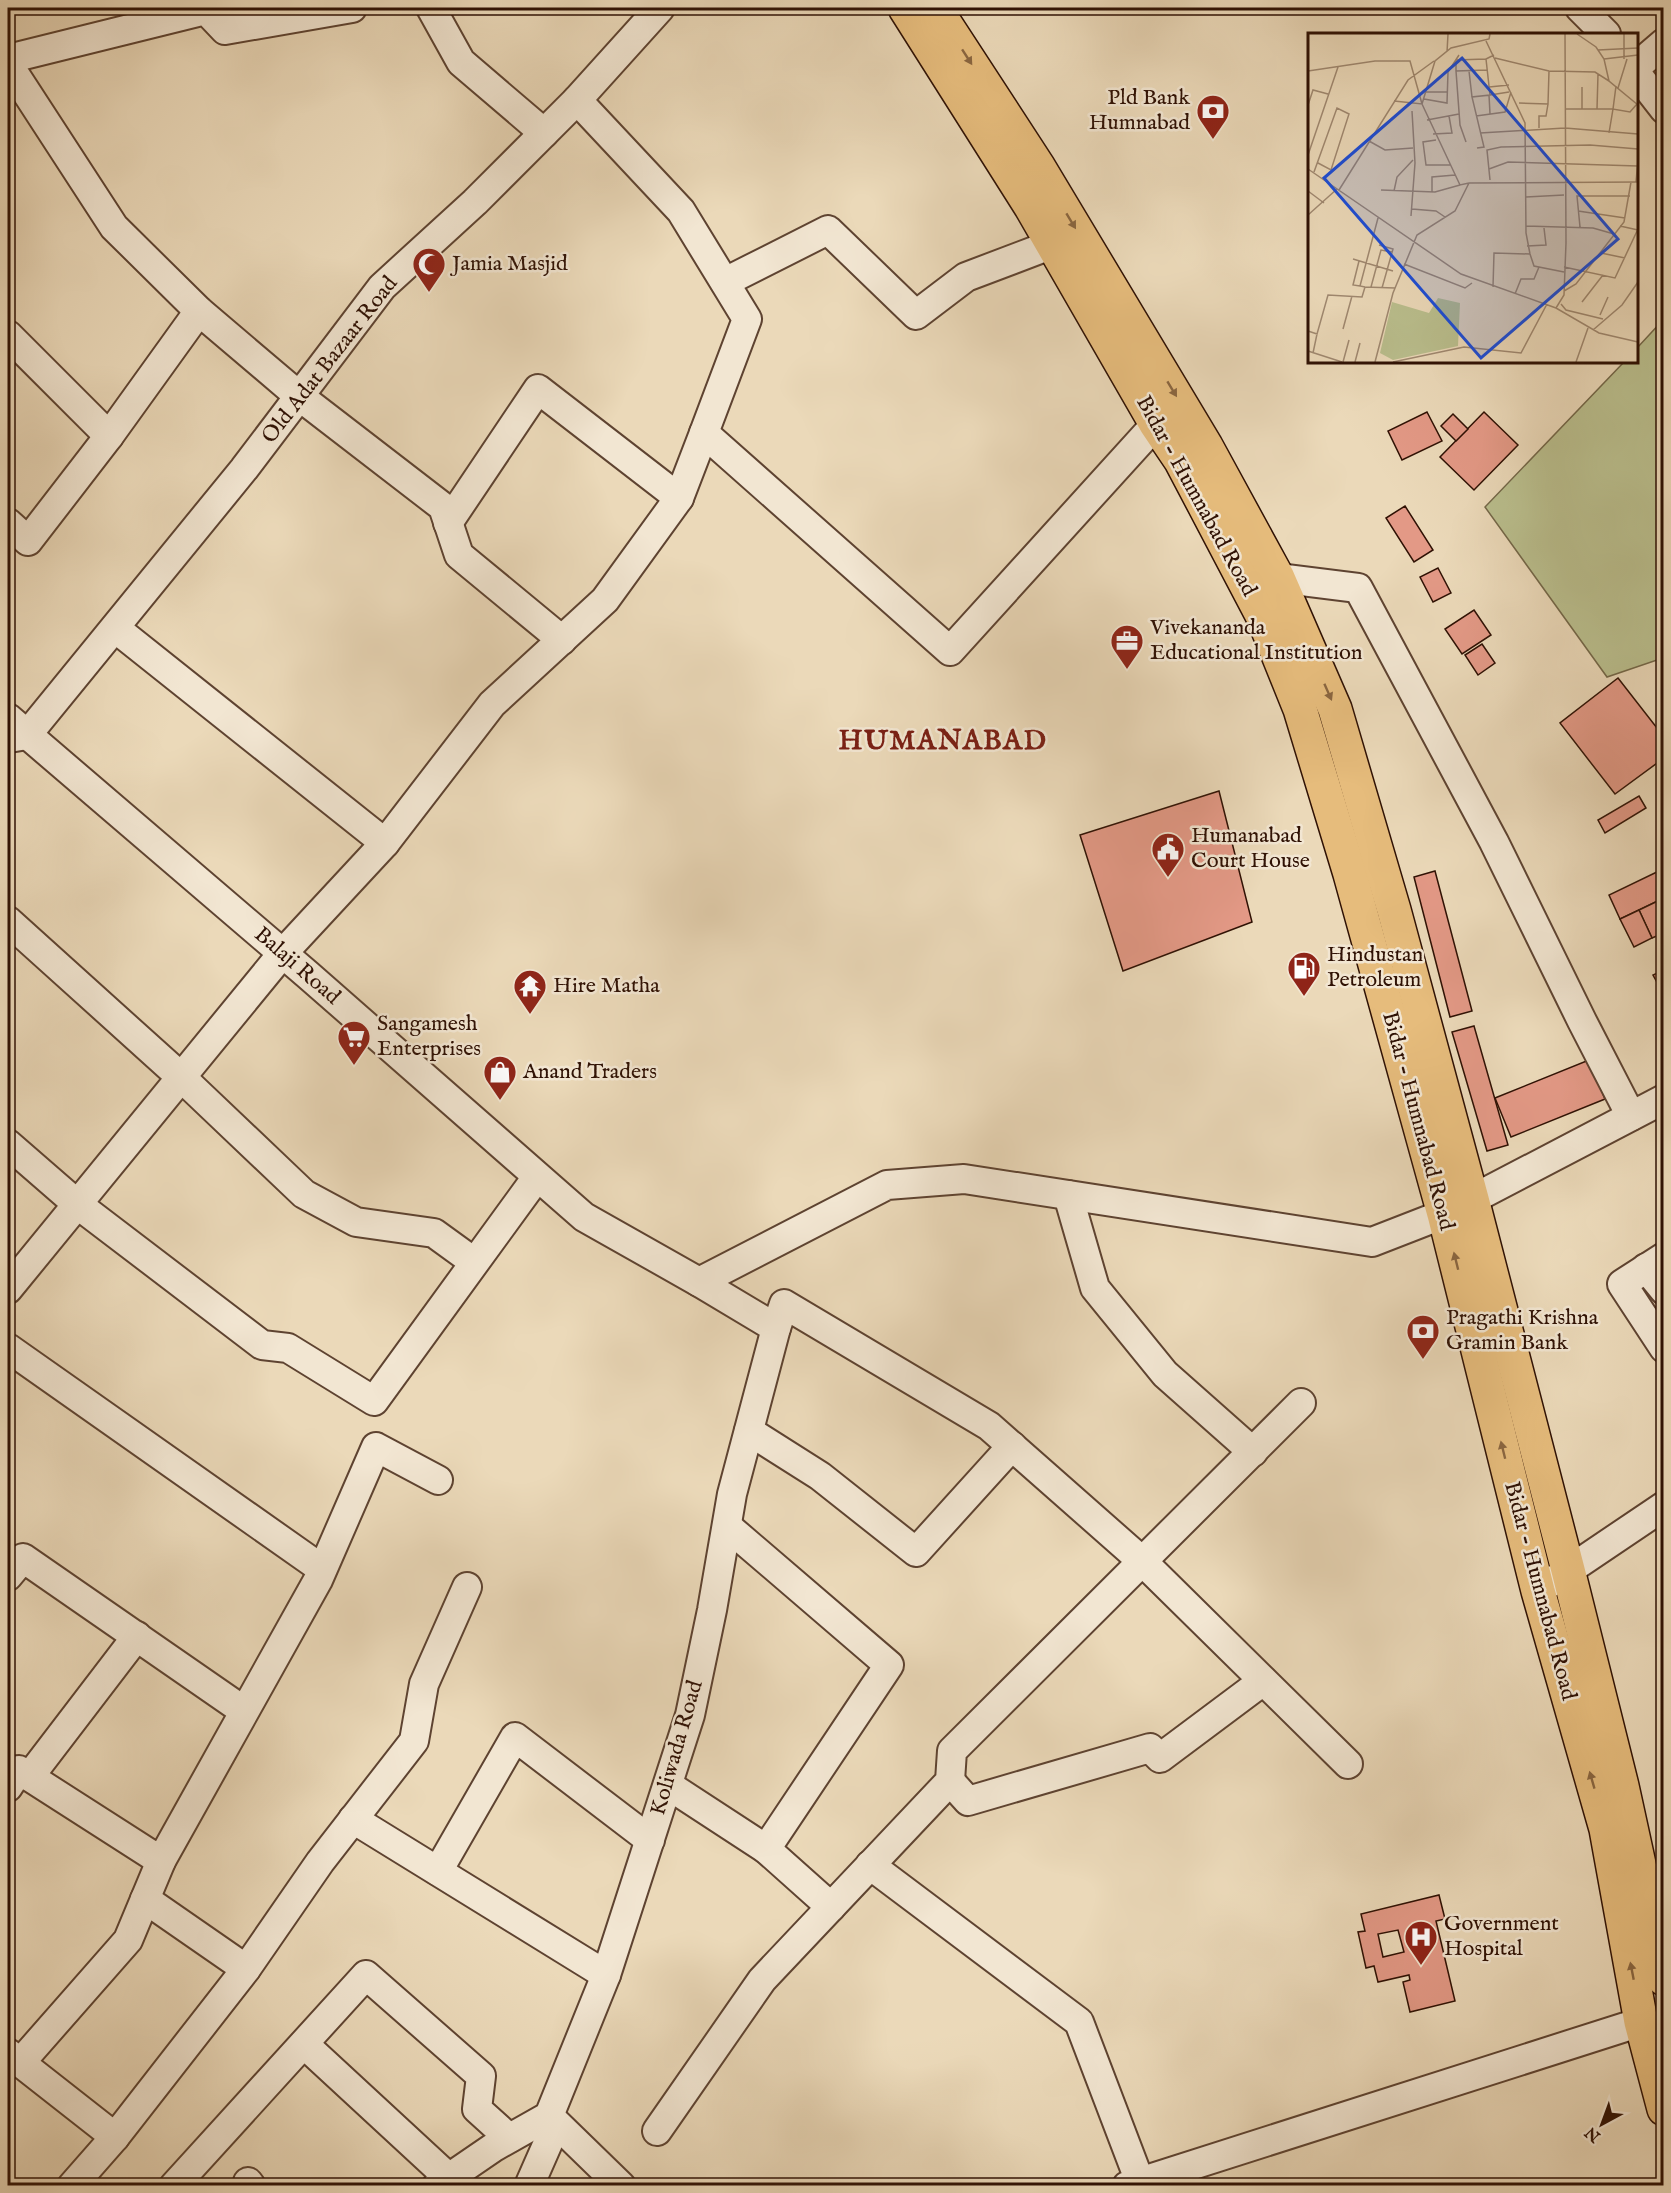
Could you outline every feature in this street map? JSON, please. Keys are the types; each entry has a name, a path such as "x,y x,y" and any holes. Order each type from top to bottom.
{"main road":[{"name":"Bidar - Humnabad Road","path":"905,8 1053,244 1156,424 1181,461 1262,615 1300,709 1350,874 1458,1207 1568,1570 1622,1786 1664,1979"},
{"name":"Bidar - Humnabad Road","path":"935,8 1038,166 1206,446 1278,578 1335,709 1394,910 1538,1591 1606,1829 1651,2035 1664,2109"}],"street":[{"path":"8,59 205,9 225,30 352,8"},
{"path":"431,8 461,62 544,134"},
{"name":"Old Adat Bazaar Road","path":"14,731 115,628 244,469 382,287 475,202 544,134 660,8"},
{"path":"1580,8 1605,33"},
{"path":"1638,65 1664,43"},
{"path":"8,64 114,227 199,311 299,396 443,507 459,555 562,640"},
{"path":"1638,76 1664,109"},
{"path":"8,1289 282,954 385,843 492,704 605,600 679,498 747,318 681,211 577,100"},
{"path":"725,282 828,230 916,315 966,277 1053,244"},
{"path":"8,523 28,541 109,436 199,311"},
{"path":"8,335 109,436"},
{"path":"448,523 538,389 679,498"},
{"path":"704,433 950,651 1156,424"},
{"path":"1278,578 1358,588 1494,842 1631,1116"},
{"path":"115,628 385,843"},
{"name":"Balaji Road","path":"14,731 282,954 584,1217 699,1282"},
{"path":"8,921 181,1077 304,1194 356,1222 434,1233 474,1262"},
{"path":"699,1282 887,1185 964,1179 1372,1242 1458,1207 1664,1099"},
{"path":"8,1144 77,1204 262,1345 288,1348 374,1401 537,1177"},
{"path":"1068,1195 1095,1288 1165,1374 1253,1452"},
{"path":"1658,1272 1622,1284 1664,1348"},
{"path":"699,1282 776,1328"},
{"name":"Koliwada Road","path":"529,2186 551,2136 549,2116 606,1975 690,1715 732,1494 784,1304 989,1426 1012,1446"},
{"path":"8,1348 322,1569"},
{"path":"657,2131 762,1980 950,1781 952,1751 1301,1403"},
{"path":"749,1431 820,1476 916,1551 1012,1446 1142,1561 1348,1764"},
{"path":"115,2137 14,2058 128,1940 161,1862 322,1569 376,1447 438,1479"},
{"path":"1538,1591 1664,1506"},
{"path":"726,1526 889,1665 766,1849"},
{"path":"8,1576 23,1558 244,1711"},
{"path":"72,2186 115,2137 246,1969 320,1862 414,1741 424,1684 467,1587"},
{"path":"137,1636 16,1774 161,1862"},
{"path":"950,1781 968,1801 1150,1748 1160,1758 1263,1681"},
{"path":"438,1871 515,1737 650,1840"},
{"path":"668,1785 766,1849 831,1907"},
{"path":"353,1819 606,1975"},
{"path":"870,1866 1079,2022 1134,2184 1651,2035"},
{"path":"145,1899 246,1969"},
{"path":"174,2186 366,1975 482,2076 477,2109 509,2138"},
{"path":"304,2044 443,2182 509,2138 549,2116 621,2186"}],"green space":[{"path":"1663,320 1663,658 1607,677 1485,507 1623,363 1638,363 1638,347"}],"building":[{"path":"1427,412 1442,441 1402,460 1388,431"},
{"path":"1484,412 1518,445 1474,490 1440,457"},
{"path":"1453,414 1468,429 1456,441 1441,426"},
{"path":"1405,506 1433,550 1414,562 1386,518"},
{"path":"1438,568 1451,593 1433,602 1420,577"},
{"path":"1474,610 1491,635 1462,654 1445,629"},
{"path":"1482,644 1495,663 1478,675 1465,655"},
{"path":"1618,678 1664,737 1664,758 1615,794 1560,723"},
{"name":"Humanabad Court House","path":"1219,791 1252,922 1123,971 1080,835"},
{"path":"1639,796 1646,808 1605,833 1598,820"},
{"path":"1661,870 1664,874 1664,898 1620,919 1609,895"},
{"path":"1435,871 1472,1011 1450,1017 1414,877"},
{"path":"1664,898 1664,933 1652,938 1639,910"},
{"path":"1639,910 1652,938 1634,947 1620,919"},
{"path":"1664,970 1664,995 1653,975"},
{"path":"1474,1026 1508,1145 1487,1151 1452,1032"},
{"path":"1589,1060 1605,1099 1511,1137 1495,1098"},
{"path":"1439,1895 1445,1919 1436,1921 1455,2001 1410,2012 1403,1982 1410,1980 1409,1975 1378,1982 1374,1966 1366,1968 1358,1932 1365,1931 1361,1914","holes":["1398,1930 1404,1952 1383,1957 1378,1934"]}],"place":[{"name":"Pld Bank Humnabad","path":"1213,140"},
{"name":"Jamia Masjid","path":"429,293"},
{"name":"Vivekananda Educational Institution","path":"1127,670"},
{"name":"Humanabad Court House","path":"1168,878"},
{"name":"Hindustan Petroleum","path":"1304,997"},
{"name":"Hire Matha","path":"530,1015"},
{"name":"Sangamesh Enterprises","path":"354,1066"},
{"name":"Anand Traders","path":"500,1101"},
{"name":"Pragathi Krishna Gramin Bank","path":"1423,1360"},
{"name":"Government Hospital","path":"1421,1966"}],"district":[{"name":"HUMANABAD","path":"943,741"}]}
